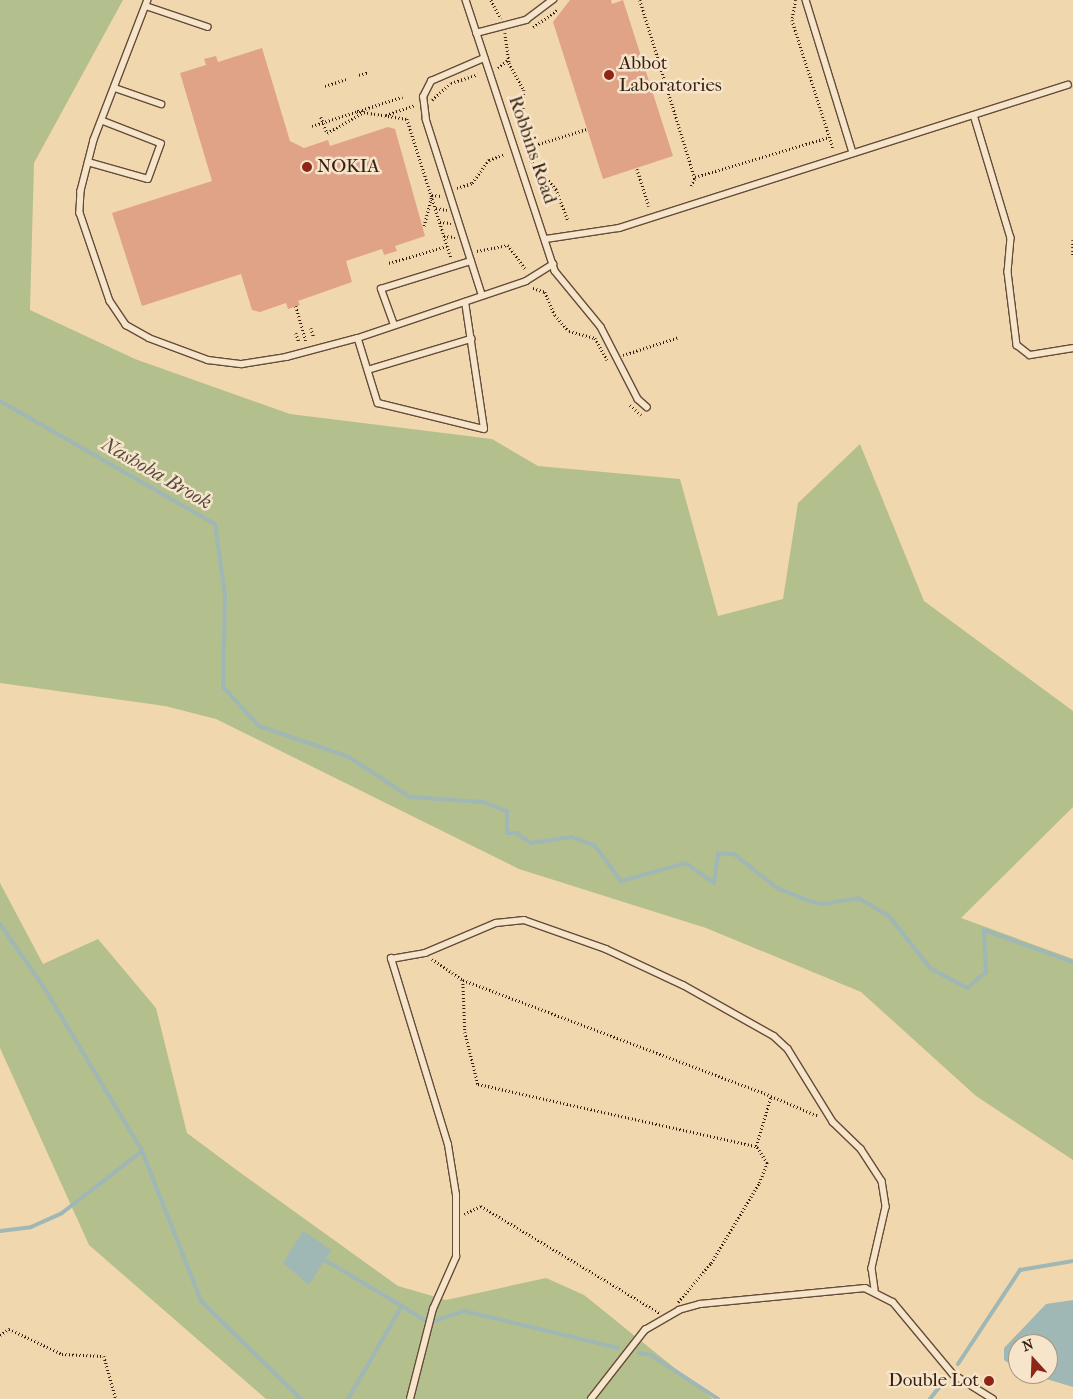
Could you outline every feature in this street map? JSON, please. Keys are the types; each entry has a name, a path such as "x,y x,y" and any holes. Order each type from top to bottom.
{"lane":[{"name":"Robbins Road","path":"466,0 553,264 579,304 600,327 638,399 647,407"},
{"path":"476,33 526,20 553,0"},
{"path":"806,0 853,153"},
{"path":"208,27 147,3 88,162 80,213 110,301 126,325 149,338 208,360 242,364 358,338 526,281 553,264"},
{"path":"482,296 426,120 423,97 431,81 484,58"},
{"path":"546,239 619,228 1068,85"},
{"path":"115,88 161,104"},
{"path":"974,115 1011,238 1008,272 1017,345 1030,355 1073,348"},
{"path":"88,162 148,178 161,144 102,121"},
{"path":"394,325 381,289 471,261"},
{"path":"358,338 378,403 484,429 465,302"},
{"path":"368,370 471,338"},
{"path":"410,1399 433,1309 456,1256 456,1218 448,1145 392,959 425,953 496,923 524,920 560,930 683,985 774,1036 788,1049 834,1122 861,1149 882,1181 886,1207 872,1268 875,1290"},
{"path":"591,1399 645,1330 666,1316 700,1304 840,1288 875,1290 911,1321 953,1374 993,1399"}],"path":[{"path":"491,0 502,21"},
{"path":"640,0 695,177 690,188"},
{"path":"796,0 792,20 832,148"},
{"path":"506,33 508,60 524,90 521,131 525,148 528,157 556,189 568,220"},
{"path":"496,69 508,60"},
{"path":"358,75 369,72"},
{"path":"432,100 451,83 478,74"},
{"path":"325,86 346,80"},
{"path":"312,126 402,97"},
{"path":"384,116 415,105"},
{"path":"358,111 408,119 451,259"},
{"path":"321,118 327,133 364,112"},
{"path":"525,148 587,129"},
{"path":"695,177 829,137"},
{"path":"457,188 472,183 489,160 505,154"},
{"path":"637,169 649,206"},
{"path":"432,195 444,196"},
{"path":"424,226 432,195"},
{"path":"436,208 448,210"},
{"path":"440,222 452,223"},
{"path":"444,236 457,237"},
{"path":"1073,240 1073,257"},
{"path":"477,251 508,245 526,270"},
{"path":"389,263 448,246"},
{"path":"532,288 545,292 555,315 569,331 595,338 611,368"},
{"path":"296,306 306,341"},
{"path":"311,328 314,338"},
{"path":"296,333 299,342"},
{"path":"622,355 679,337"},
{"path":"628,400 641,415"},
{"path":"425,953 463,980 771,1096 834,1122"},
{"path":"456,1218 481,1206 666,1316 711,1263 759,1183 767,1163 756,1146 478,1084 464,1032 463,980"},
{"path":"756,1146 771,1096"},
{"path":"0,1335 9,1330 62,1354 104,1356 116,1399"}],"green space":[{"path":"0,0 123,0 34,163 30,310 135,359 290,414 492,439 538,466 680,479 718,616 783,599 798,503 860,444 924,601 1073,711 1073,807 961,918 1073,959 1073,1160 976,1096 861,992 706,928 519,869 216,719 165,706 0,683"},
{"path":"0,883 43,964 98,939 156,1008 187,1133 242,1174 398,1286 446,1300 546,1278 584,1295 713,1399 266,1399 89,1245 0,1048"}],"water":[{"path":"303,1231 331,1250 309,1285 283,1263"},
{"path":"1073,1300 1073,1387 1058,1382 1058,1334 1017,1334 1046,1304"},
{"path":"1008,1344 1008,1363 1004,1360 1004,1348"}],"building":[{"name":"Abbot Laboratories","path":"570,0 611,0 612,4 623,0 673,156 603,179 553,22"},
{"name":"NOKIA","path":"262,48 290,141 304,148 328,140 330,146 388,127 395,129 425,236 395,246 397,251 384,255 382,249 346,261 352,282 298,301 300,305 288,309 286,303 260,312 252,310 241,274 142,306 112,213 212,181 180,73 206,65 204,59 216,56 218,62"}],"waterway":[{"name":"Nashoba Brook","path":"0,401 215,524 225,595 223,687 259,726 349,757 410,797 483,802 507,811 507,833 516,833 531,843 572,837 595,846 621,881 686,863 714,883 718,853 734,854 777,888 809,901 822,904 858,898 889,916 930,968 967,988 986,972 984,930 1073,962"},
{"path":"0,924 43,986 142,1151 201,1301 301,1399"},
{"path":"0,1231 31,1227 62,1213 142,1151"},
{"path":"325,1260 402,1306"},
{"path":"958,1364 1020,1270 1073,1261"},
{"path":"348,1399 402,1306 429,1323 464,1311 618,1348"},
{"path":"639,1353 651,1355 718,1399"},
{"path":"930,1399 945,1380"}],"place":[{"name":"Abbot Laboratories","path":"609,75"},
{"name":"NOKIA","path":"307,167"},
{"name":"Double Lot","path":"989,1381"}]}
